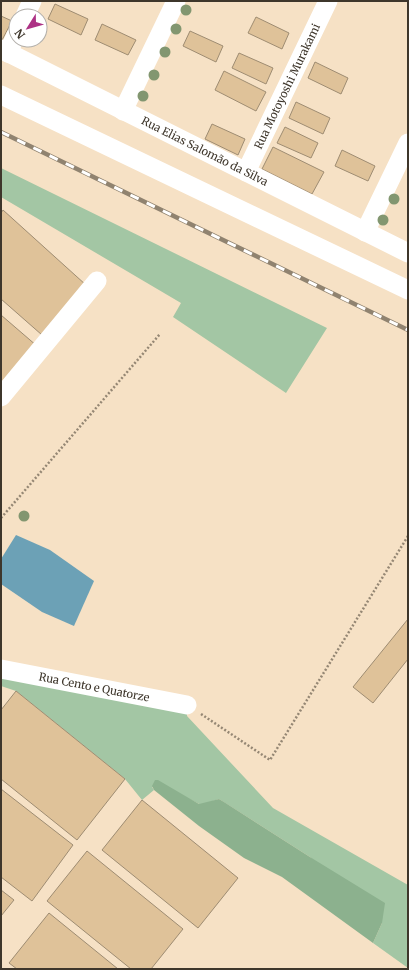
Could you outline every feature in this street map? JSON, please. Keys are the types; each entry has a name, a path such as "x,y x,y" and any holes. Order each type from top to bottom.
{"street":[{"path":"123,111 176,1"},
{"name":"Rua Motoyoshi Murakami","path":"246,172 328,1"},
{"name":"Rua Elias Salomão da Silva","path":"4,51 408,253"},
{"path":"1,94 408,290"},
{"path":"365,232 408,143"},
{"path":"1,397 97,281"},
{"name":"Rua Cento e Quatorze","path":"1,669 187,705"}],"path":[{"path":"1,518 160,334"},
{"path":"187,705 270,760 408,536"}],"green space":[{"path":"1,168 327,328 286,393 173,317 181,303 1,197"},
{"path":"1,669 187,705 187,716 273,808 408,885 408,968 373,943 382,923 310,857 219,799 201,805 174,791 152,787 154,790 142,800 125,779 16,691 1,686"},
{"path":"155,780 158,780 199,804 219,799 385,903 382,923 373,943 282,877 244,858 199,826 154,790 152,786"}],"water":[{"path":"16,535 50,550 94,581 74,626 42,612 1,584 1,559"}],"building":[{"path":"55,4 88,19 81,35 48,19"},
{"path":"1,16 8,19 8,29 1,42"},
{"path":"256,17 289,33 282,49 248,33"},
{"path":"102,24 136,40 128,55 95,40"},
{"path":"190,31 223,46 216,62 183,46"},
{"path":"239,53 273,68 266,84 232,68"},
{"path":"315,62 348,78 341,94 308,78"},
{"path":"224,71 266,92 256,111 215,90"},
{"path":"296,102 330,118 323,134 289,118"},
{"path":"212,124 245,139 238,155 205,139"},
{"path":"285,127 318,143 311,158 277,143"},
{"path":"273,147 324,172 312,194 262,169"},
{"path":"342,150 375,166 368,181 335,166"},
{"path":"3,210 86,285 42,335 1,299 1,213"},
{"path":"1,315 37,346 1,386"},
{"path":"408,619 408,659 373,703 353,687"},
{"path":"16,691 125,779 77,840 1,779 1,710"},
{"path":"1,789 73,845 32,901 1,877"},
{"path":"142,800 238,878 198,928 102,850"},
{"path":"87,851 183,929 151,969 131,969 47,901"},
{"path":"1,890 14,900 1,916"},
{"path":"49,913 118,969 17,969 9,963"}],"railway":[{"path":"1,132 408,330"}]}
